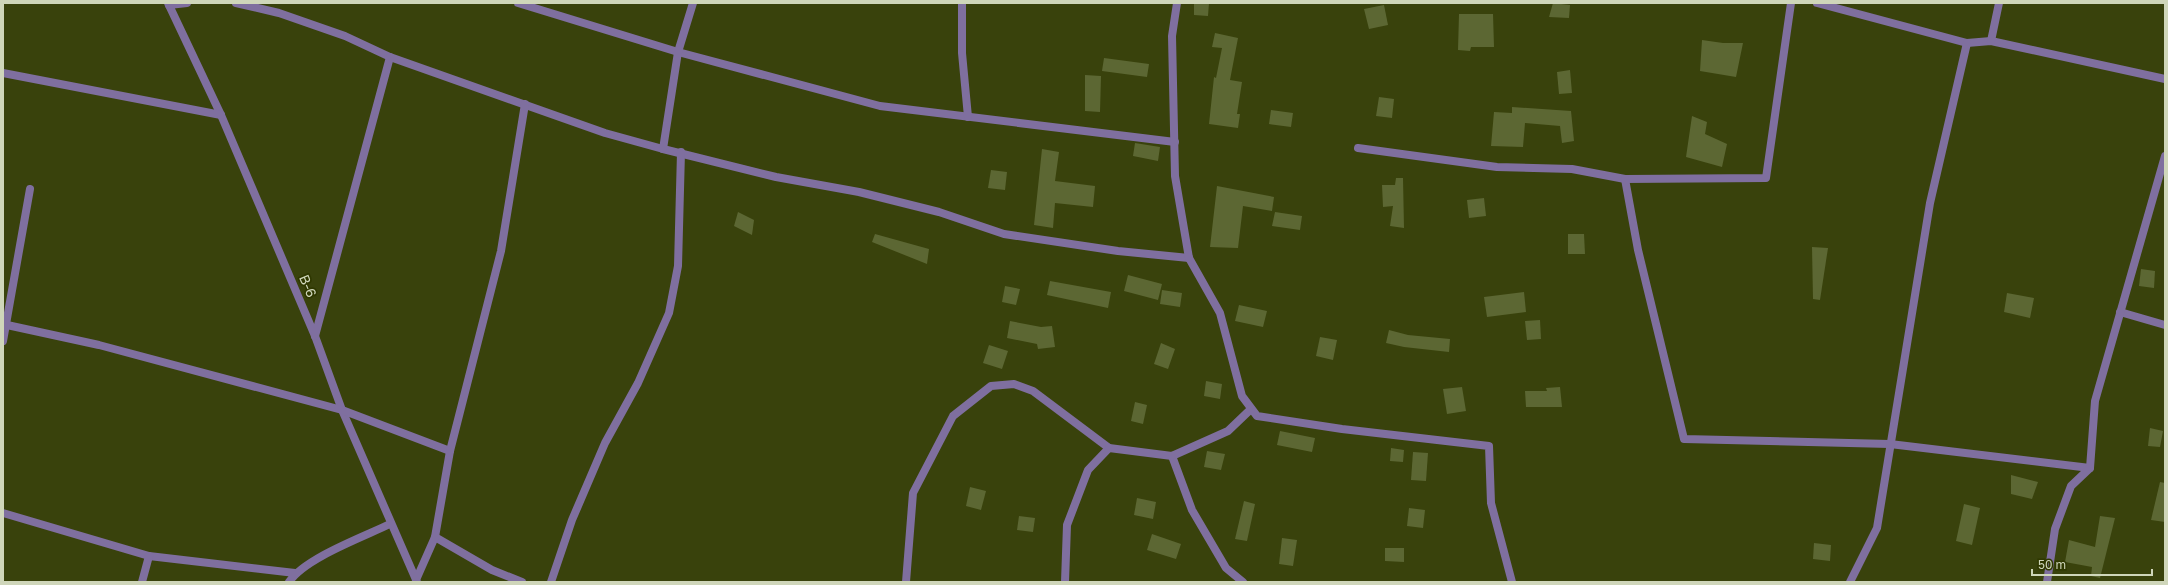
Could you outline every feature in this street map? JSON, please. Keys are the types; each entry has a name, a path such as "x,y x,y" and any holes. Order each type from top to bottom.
{"street":[{"path":"169,4 187,3"},
{"path":"236,3 278,12 345,36 390,57 605,133 663,149 681,152 776,177 859,192 939,212 1004,234 1118,251 1189,258"},
{"path":"518,3 678,52 880,106 1175,142"},
{"path":"663,149 678,52 692,3"},
{"path":"962,3 962,53 968,117"},
{"path":"1177,3 1172,36 1175,176 1189,258 1220,313 1242,396 1257,416 1342,429 1489,446 1491,503 1512,582"},
{"path":"1358,148 1497,167 1572,169 1625,178 1766,178 1791,3"},
{"path":"1817,3 1966,43 1991,41 2165,79"},
{"path":"1991,41 1999,3"},
{"name":"B-6","path":"169,4 221,115 315,336 342,410 390,524 417,581"},
{"path":"1850,582 1877,528 1930,203 1966,43"},
{"path":"315,336 390,57"},
{"path":"3,73 221,115"},
{"path":"417,581 435,537 450,451 501,251 525,104"},
{"path":"551,582 572,520 602,450 638,383 669,313 678,266 681,152"},
{"path":"2047,582 2055,529 2071,486 2090,468 2095,401 2165,156"},
{"path":"1625,178 1638,250 1684,439 1890,444 2090,468"},
{"path":"3,342 7,325 6,314 30,189"},
{"path":"2120,312 2165,325"},
{"path":"7,325 99,345 342,410 450,451"},
{"path":"906,582 913,493 953,416 991,386 1014,384 1033,391 1109,448 1172,456 1228,431 1251,409"},
{"path":"1065,582 1067,525 1088,470 1109,448"},
{"path":"1172,456 1192,510 1226,568 1243,582"},
{"path":"3,514 149,556 295,573"},
{"path":"289,582 295,573 318,559 390,524"},
{"path":"435,537 492,570 522,582"},
{"path":"142,582 149,556"}],"building":[{"path":"1194,3 1209,3 1208,16 1194,15"},
{"path":"1553,3 1570,5 1569,18 1549,17"},
{"path":"1384,5 1388,25 1369,29 1364,9"},
{"path":"1459,14 1493,14 1494,47 1471,47 1470,51 1458,50"},
{"path":"1215,33 1238,38 1230,80 1242,82 1237,114 1240,114 1238,128 1209,124 1214,77 1216,78 1222,48 1212,47"},
{"path":"1702,40 1723,43 1743,43 1736,77 1700,71"},
{"path":"1104,58 1149,64 1147,77 1102,71"},
{"path":"1570,70 1572,93 1559,94 1557,72"},
{"path":"1085,75 1101,76 1100,112 1085,111"},
{"path":"1379,97 1394,99 1392,118 1376,116"},
{"path":"1512,107 1571,111 1574,141 1562,143 1560,126 1525,123 1523,147 1491,146 1494,112 1512,113"},
{"path":"1271,110 1293,113 1291,127 1269,124"},
{"path":"1692,116 1707,122 1705,134 1727,144 1722,167 1686,157"},
{"path":"1135,143 1160,147 1158,161 1133,156"},
{"path":"1042,149 1059,152 1055,181 1095,186 1093,207 1055,203 1053,228 1034,225"},
{"path":"991,170 1007,172 1005,190 988,188"},
{"path":"1396,178 1403,178 1404,228 1390,226 1393,206 1383,207 1382,185 1395,185"},
{"path":"1217,186 1274,197 1272,211 1243,206 1238,248 1210,247"},
{"path":"1484,198 1486,216 1469,218 1467,200"},
{"path":"738,212 754,220 752,235 734,226"},
{"path":"1275,212 1302,216 1300,230 1272,226"},
{"path":"875,234 929,249 927,264 872,242"},
{"path":"1568,234 1584,234 1585,254 1568,254"},
{"path":"1812,247 1828,248 1820,300 1813,299"},
{"path":"2141,269 2155,271 2154,288 2139,286"},
{"path":"1128,275 1162,284 1158,300 1124,291"},
{"path":"1050,281 1111,292 1108,308 1047,295"},
{"path":"1005,286 1020,289 1016,305 1002,302"},
{"path":"1162,290 1182,293 1180,307 1160,304"},
{"path":"1524,292 1526,312 1487,317 1484,297"},
{"path":"2007,293 2034,298 2030,318 2004,312"},
{"path":"1239,305 1267,311 1263,327 1235,321"},
{"path":"1540,320 1541,339 1527,340 1525,321"},
{"path":"1010,321 1041,327 1052,326 1055,347 1038,349 1037,344 1007,338"},
{"path":"1389,330 1408,335 1450,339 1449,352 1404,347 1386,343"},
{"path":"1320,337 1337,340 1333,360 1316,356"},
{"path":"1161,343 1175,349 1168,369 1154,364"},
{"path":"989,345 1008,351 1002,369 983,363"},
{"path":"1206,381 1222,384 1220,399 1204,396"},
{"path":"1462,387 1466,411 1447,414 1443,389"},
{"path":"1560,387 1562,407 1526,407 1525,391 1547,391 1546,388"},
{"path":"1135,402 1147,405 1143,424 1131,421"},
{"path":"2150,428 2163,431 2160,447 2148,446"},
{"path":"1280,431 1315,438 1312,452 1277,445"},
{"path":"1391,448 1404,450 1403,462 1390,461"},
{"path":"1207,451 1225,454 1221,470 1204,467"},
{"path":"1413,452 1428,453 1426,481 1411,480"},
{"path":"2011,475 2038,482 2032,499 2011,494"},
{"path":"2160,482 2165,483 2165,522 2151,520"},
{"path":"970,487 986,491 981,510 966,506"},
{"path":"1137,498 1156,502 1153,519 1134,515"},
{"path":"1244,501 1255,504 1247,541 1235,539"},
{"path":"1964,504 1980,508 1972,545 1956,541"},
{"path":"1409,508 1425,510 1423,528 1407,526"},
{"path":"1019,516 1035,518 1033,532 1017,530"},
{"path":"2100,516 2115,518 2100,578 2091,576 2092,567 2065,562 2069,540 2095,547"},
{"path":"1152,534 1181,544 1176,559 1147,550"},
{"path":"1282,538 1297,540 1293,566 1279,564"},
{"path":"1814,543 1831,545 1830,561 1813,559"},
{"path":"1385,548 1404,548 1404,562 1385,561"}]}
